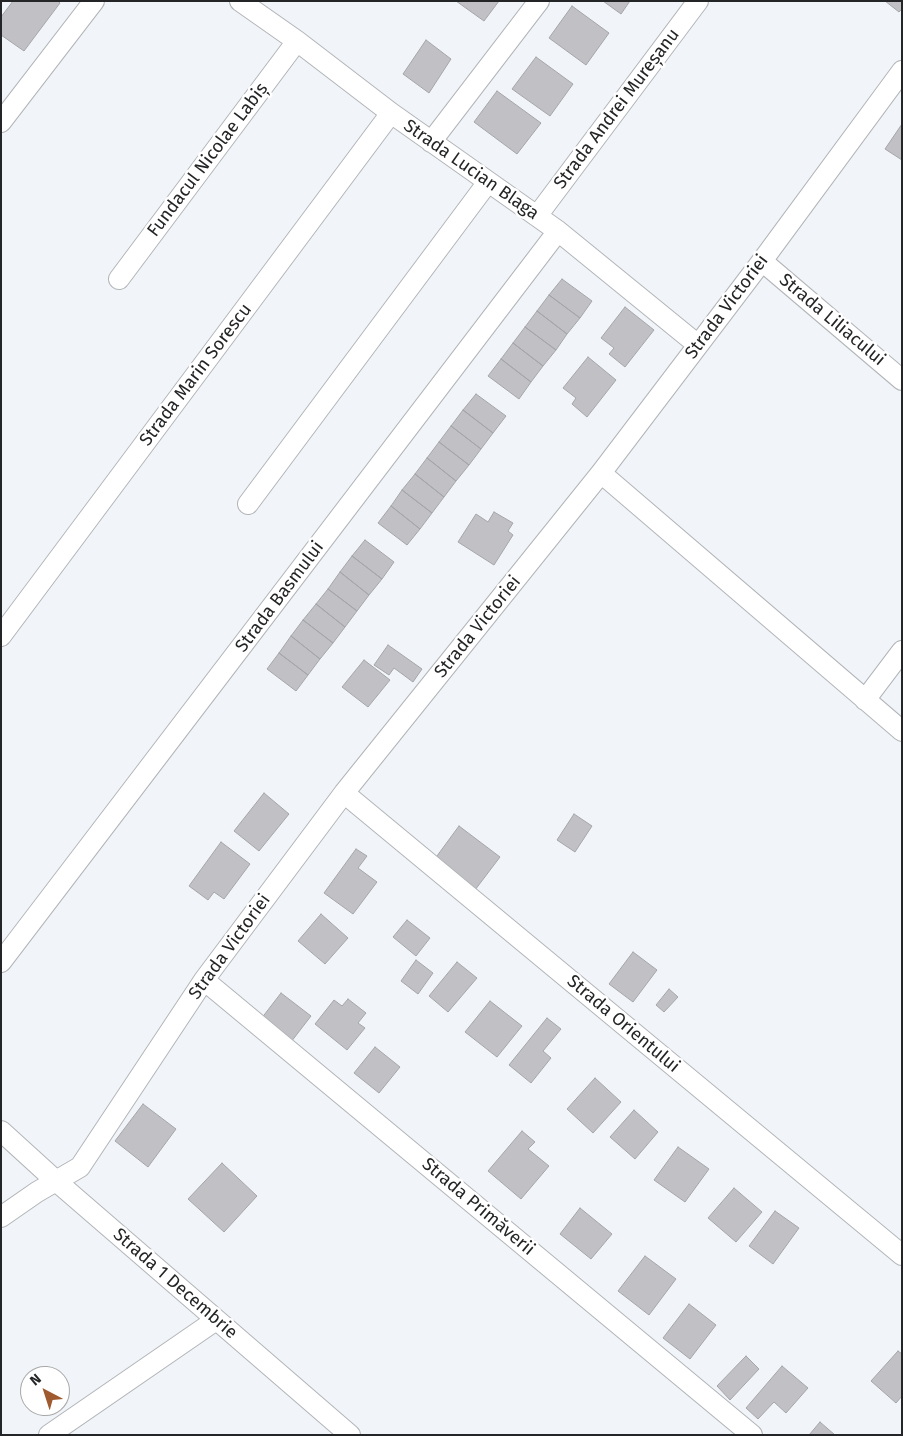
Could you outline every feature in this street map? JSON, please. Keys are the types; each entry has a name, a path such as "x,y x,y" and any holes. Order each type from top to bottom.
{"street":[{"path":"1,122 94,1"},
{"path":"431,142 539,1"},
{"name":"Strada Andrei Mureșanu","path":"537,216 698,1"},
{"name":"Strada Lucian Blaga","path":"250,4 391,114 558,231 698,345"},
{"name":"Fundacul Nicolae Labiș","path":"119,279 297,41"},
{"name":"Strada Victoriei","path":"1,1217 80,1167 204,980 344,793 600,473 900,77"},
{"name":"Strada Marin Sorescu","path":"1,636 391,114"},
{"path":"248,504 488,182"},
{"name":"Strada Basmului","path":"1,962 558,231"},
{"name":"Strada Liliacului","path":"762,261 902,380"},
{"path":"600,473 902,731"},
{"path":"865,700 902,651"},
{"name":"Strada Orientului","path":"344,793 902,1254"},
{"name":"Strada Primăverii","path":"204,980 752,1435"},
{"name":"Strada 1 Decembrie","path":"1,1131 56,1181 350,1435"},
{"path":"49,1435 216,1320"}],"building":[{"path":"13,1 58,1 60,3 24,51 1,35 1,17"},
{"path":"456,1 499,1 484,21"},
{"path":"603,1 630,1 621,14"},
{"path":"885,1 902,1 902,9 899,12"},
{"path":"572,6 609,33 586,65 549,38"},
{"path":"426,40 451,59 429,93 403,74"},
{"path":"536,57 573,84 550,116 512,89"},
{"path":"497,91 541,123 517,154 474,122"},
{"path":"902,124 902,160 885,149"},
{"path":"562,279 592,301 580,318 549,295"},
{"path":"549,295 580,318 567,334 537,311"},
{"path":"625,307 654,330 625,367 609,354 614,348 601,338"},
{"path":"537,311 567,334 556,350 525,327"},
{"path":"525,327 556,350 543,366 513,343"},
{"path":"513,343 543,366 531,382 501,359"},
{"path":"588,357 616,380 587,417 572,404 576,398 563,388"},
{"path":"501,359 531,382 519,399 488,376"},
{"path":"476,394 506,416 493,433 463,410"},
{"path":"463,410 493,433 481,449 451,426"},
{"path":"451,426 481,449 469,465 439,442"},
{"path":"439,442 469,465 456,481 427,458"},
{"path":"427,458 456,481 444,497 415,474"},
{"path":"415,474 444,497 432,513 402,490"},
{"path":"402,490 432,513 420,529 391,506"},
{"path":"391,506 420,529 407,545 378,523"},
{"path":"494,512 513,523 508,531 513,535 494,565 458,542 476,514 488,522"},
{"path":"365,540 394,562 382,579 352,556"},
{"path":"352,556 382,579 369,595 340,572"},
{"path":"340,572 369,595 357,611 328,589"},
{"path":"328,589 357,611 345,627 316,604"},
{"path":"316,604 345,627 333,643 303,620"},
{"path":"303,620 333,643 320,659 291,636"},
{"path":"291,636 320,659 308,675 279,653"},
{"path":"388,645 422,669 413,682 394,668 389,675 374,665"},
{"path":"279,653 308,675 296,691 267,669"},
{"path":"364,660 390,680 368,707 342,687"},
{"path":"264,793 289,814 259,851 234,831"},
{"path":"574,814 592,826 575,852 557,840"},
{"path":"459,826 500,857 475,890 434,860"},
{"path":"221,842 250,864 224,899 214,892 208,900 189,886"},
{"path":"356,849 367,856 358,868 377,882 353,914 324,893"},
{"path":"321,914 348,938 325,964 298,941"},
{"path":"407,920 430,938 416,956 393,937"},
{"path":"633,952 657,970 633,1002 609,984"},
{"path":"416,960 433,973 418,994 401,981"},
{"path":"457,962 477,978 448,1012 429,996"},
{"path":"669,989 678,997 664,1012 656,1005"},
{"path":"281,993 311,1016 291,1042 261,1019"},
{"path":"348,999 366,1013 358,1023 365,1028 347,1050 315,1024 334,1000 342,1006"},
{"path":"490,1001 522,1026 497,1057 465,1032"},
{"path":"547,1018 561,1029 543,1051 551,1058 531,1083 509,1065"},
{"path":"375,1047 400,1067 379,1093 354,1073"},
{"path":"595,1078 621,1102 593,1133 567,1109"},
{"path":"143,1104 176,1129 148,1167 115,1141"},
{"path":"634,1110 658,1132 635,1159 610,1137"},
{"path":"522,1131 535,1142 528,1149 549,1166 521,1199 488,1171"},
{"path":"678,1147 709,1169 685,1202 654,1180"},
{"path":"222,1163 257,1196 224,1232 188,1199"},
{"path":"734,1188 762,1212 736,1242 708,1218"},
{"path":"580,1208 612,1234 591,1259 560,1234"},
{"path":"775,1211 799,1228 773,1264 749,1246"},
{"path":"645,1256 676,1279 649,1315 618,1291"},
{"path":"689,1304 716,1325 690,1359 663,1338"},
{"path":"898,1351 902,1354 902,1396 896,1403 871,1381"},
{"path":"746,1356 759,1369 730,1400 717,1386"},
{"path":"782,1366 808,1388 786,1413 774,1402 758,1419 746,1408"},
{"path":"820,1422 835,1435 809,1435"}]}
